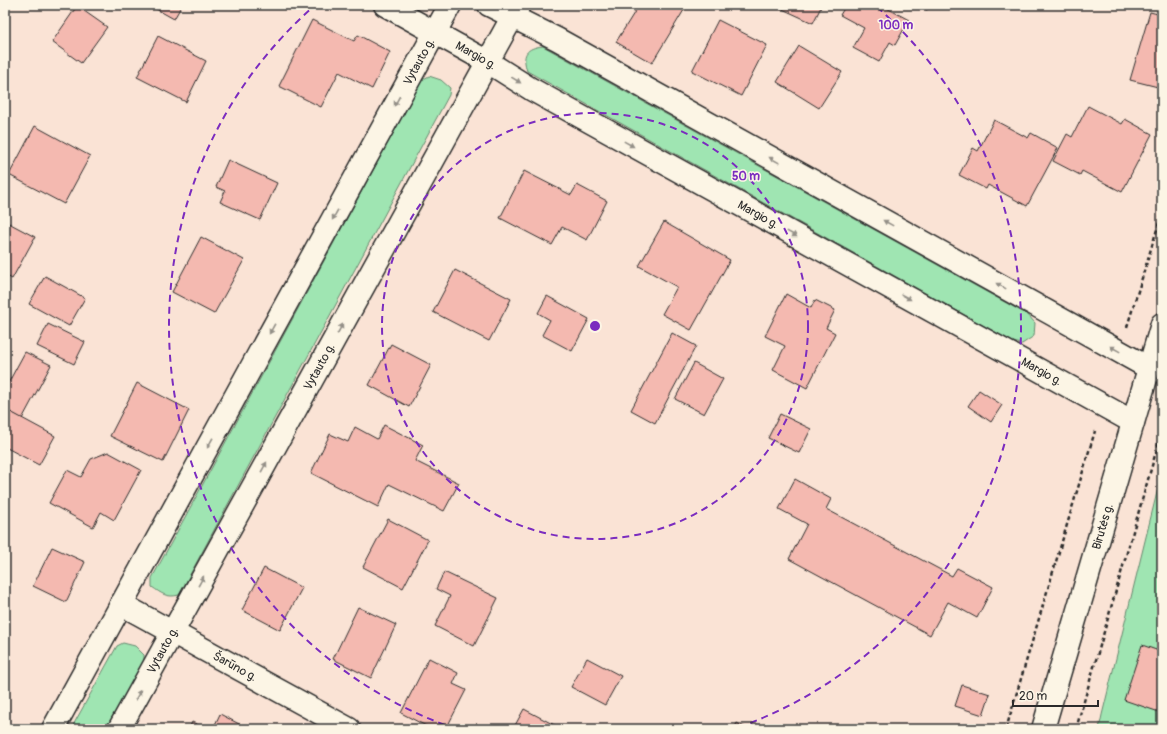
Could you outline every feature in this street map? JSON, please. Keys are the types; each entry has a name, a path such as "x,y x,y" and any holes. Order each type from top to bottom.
{"street":[{"name":"Margio g.","path":"385,5 488,62 531,90 1133,422"},
{"name":"Vytauto g.","path":"53,729 450,5"},
{"path":"488,5 516,12 557,39 1149,368"},
{"name":"Vytauto g.","path":"119,729 516,12"},
{"name":"Birutės g.","path":"1043,729 1162,324"},
{"name":"Šarūno g.","path":"121,604 348,729"}],"path":[{"path":"1119,351 1162,213"},
{"path":"1006,729 1103,405"},
{"path":"1076,729 1162,431"}],"green space":[{"path":"543,46 1028,315 1035,323 1034,336 1022,344 1013,342 527,71 525,61 526,53 532,48"},
{"path":"429,76 441,80 450,88 449,95 179,595 168,596 162,593 152,587 152,578 422,80"},
{"path":"1162,472 1162,729 1099,729 1102,715"},
{"path":"123,643 135,646 144,655 144,662 107,729 71,729 117,646"}],"building":[{"path":"149,5 182,5 174,19"},
{"path":"639,5 687,5 652,63 616,42"},
{"path":"779,5 822,5 813,23 778,7"},
{"path":"846,5 881,5 909,20 895,45 890,42 879,62 853,48 864,28 840,15"},
{"path":"918,5 929,5 927,10"},
{"path":"77,6 107,27 81,63 52,42"},
{"path":"1150,12 1162,15 1162,88 1130,80"},
{"path":"312,20 354,41 358,35 390,52 372,89 339,72 321,107 279,86"},
{"path":"718,20 767,45 741,96 692,71"},
{"path":"158,36 206,61 186,102 137,77"},
{"path":"799,46 842,72 819,108 777,82"},
{"path":"1088,106 1122,124 1125,119 1152,134 1122,192 1082,171 1080,175 1053,161 1067,134 1072,137"},
{"path":"994,120 1028,138 1031,133 1058,148 1027,206 988,185 986,189 959,175 973,148 978,151"},
{"path":"35,126 90,156 64,204 9,175"},
{"path":"228,160 277,183 260,220 220,202 225,191 216,187"},
{"path":"524,171 571,195 577,185 607,201 587,240 562,227 552,245 500,218"},
{"path":"5,221 35,237 12,279 5,275"},
{"path":"664,222 730,260 691,330 662,314 677,287 639,266"},
{"path":"201,237 244,260 214,314 172,292"},
{"path":"455,270 511,299 489,341 433,312"},
{"path":"45,276 85,298 69,326 29,304"},
{"path":"786,294 811,308 815,300 835,310 826,328 835,333 807,388 773,370 785,346 765,336"},
{"path":"547,296 589,319 572,351 542,335 550,320 538,313"},
{"path":"48,324 85,342 74,364 37,346"},
{"path":"672,333 696,346 655,423 631,410"},
{"path":"391,344 431,365 409,407 369,385"},
{"path":"25,352 51,365 22,419 5,409 5,389"},
{"path":"694,363 723,379 704,414 675,399"},
{"path":"137,383 189,410 163,462 110,436"},
{"path":"979,390 1002,405 991,422 968,406"},
{"path":"5,409 55,436 39,465 5,447"},
{"path":"780,414 811,429 799,453 768,438"},
{"path":"384,425 423,445 415,461 459,483 444,511 389,484 378,507 311,473 330,434 348,442 355,427 377,439"},
{"path":"108,452 141,470 114,520 101,512 93,527 49,503 67,470 81,477 91,459"},
{"path":"795,479 831,499 826,509 952,576 957,568 993,587 977,618 948,602 930,635 789,559 807,524 779,509"},
{"path":"388,519 428,540 403,588 363,567"},
{"path":"52,547 85,562 66,602 33,586"},
{"path":"264,568 302,588 280,630 242,610"},
{"path":"444,572 498,598 474,646 435,626 450,596 436,589"},
{"path":"358,607 396,625 371,678 333,659"},
{"path":"1142,645 1162,652 1162,713 1124,700"},
{"path":"429,658 458,673 453,684 466,690 446,729 432,729 401,713"},
{"path":"587,658 621,676 605,705 571,687"},
{"path":"962,685 990,694 983,715 955,706"},
{"path":"524,709 562,729 513,729"},
{"path":"220,714 241,725 239,729 213,729"},
{"path":"192,722 207,729 189,729"},
{"path":"737,723 748,729 734,729"}]}
